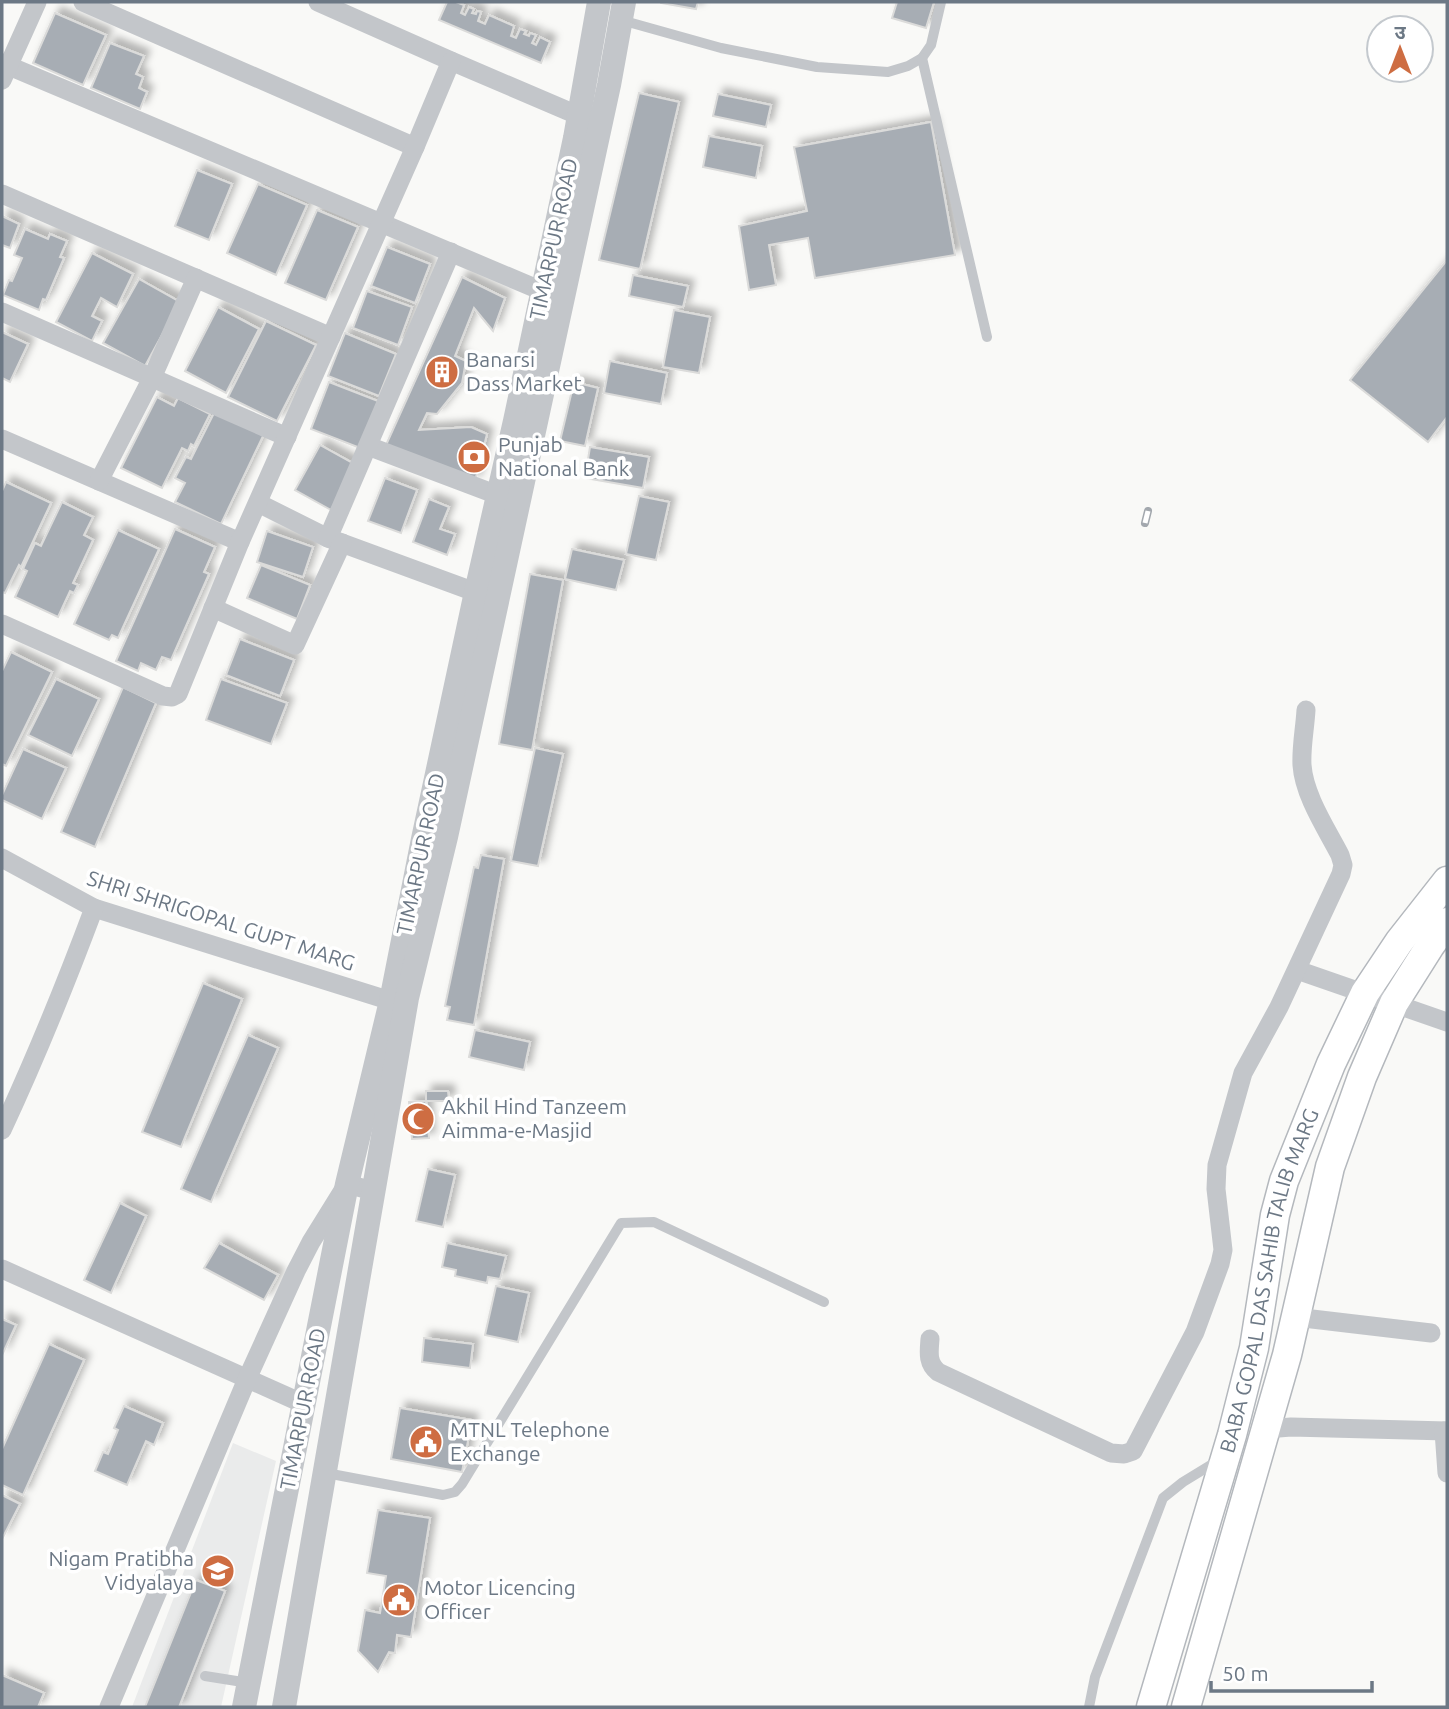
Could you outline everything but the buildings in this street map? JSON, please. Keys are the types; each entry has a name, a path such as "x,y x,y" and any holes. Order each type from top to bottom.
{"main road":[{"name":"BABA GOPAL DAS SAHIB TALIB MARG","path":"1151,1707 1226,1457 1254,1348 1275,1215 1284,1181 1331,1064 1366,993 1399,942 1447,881"},
{"name":"BABA GOPAL DAS SAHIB TALIB MARG","path":"1186,1707 1287,1355 1330,1167 1362,1077 1394,1003 1447,922"}],"street":[{"path":"37,2 4,70 553,294"},
{"path":"83,2 415,148"},
{"path":"318,2 589,120"},
{"name":"TIMARPUR ROAD","path":"244,1707 347,1184 446,837 486,596 553,294 610,9"},
{"path":"2,625 163,696 172,697 178,694 240,542 451,61"},
{"path":"2,194 331,337"},
{"path":"213,608 295,645 368,446 452,252"},
{"path":"99,481 152,378 196,278"},
{"path":"2,312 287,437"},
{"path":"2,439 240,542"},
{"path":"368,446 508,499"},
{"path":"258,503 335,541 486,596"},
{"path":"930,1339 929,1358 932,1367 938,1372 1111,1452 1124,1454 1133,1451 1195,1332 1220,1264 1223,1251 1216,1189 1217,1165 1243,1073 1279,1007 1341,874 1343,865 1340,855 1304,780 1302,763 1306,710"},
{"name":"SHRI SHRIGOPAL GUPT MARG","path":"2,858 94,908 398,1004"},
{"path":"2,1130 7,1104 66,985 94,908"},
{"path":"1297,970 1447,1022"},
{"name":"TIMARPUR ROAD","path":"284,1707 373,1191 398,1004"},
{"path":"109,1707 247,1379 296,1271 347,1184 373,1191"},
{"path":"2,1269 304,1404"},
{"path":"1295,1317 1431,1333"},
{"path":"1267,1429 1291,1427 1446,1432 1447,1474"}],"lane":[{"path":"610,9 721,48 817,67 888,72 922,58 931,45 941,2"},
{"path":"922,58 987,337"},
{"path":"324,1472 443,1495 455,1492 621,1223 654,1222 824,1301"},
{"path":"1089,1707 1094,1677 1163,1498 1183,1482 1226,1457"},
{"path":"205,1676 249,1683"}],"shaded area":[{"name":"Nigam Pratibha Vidyalaya","path":"233,1443 276,1461 221,1707 132,1707"}],"railway":[{"path":"1145,523 1148,511"}],"place":[{"name":"Banarsi Dass Market","path":"442,372"},
{"name":"Punjab National Bank","path":"474,457"},
{"name":"Akhil Hind Tanzeem Aimma-e-Masjid","path":"418,1119"},
{"name":"MTNL Telephone Exchange","path":"426,1442"},
{"name":"Nigam Pratibha Vidyalaya","path":"218,1571"},
{"name":"Motor Licencing Officer","path":"399,1600"}]}
